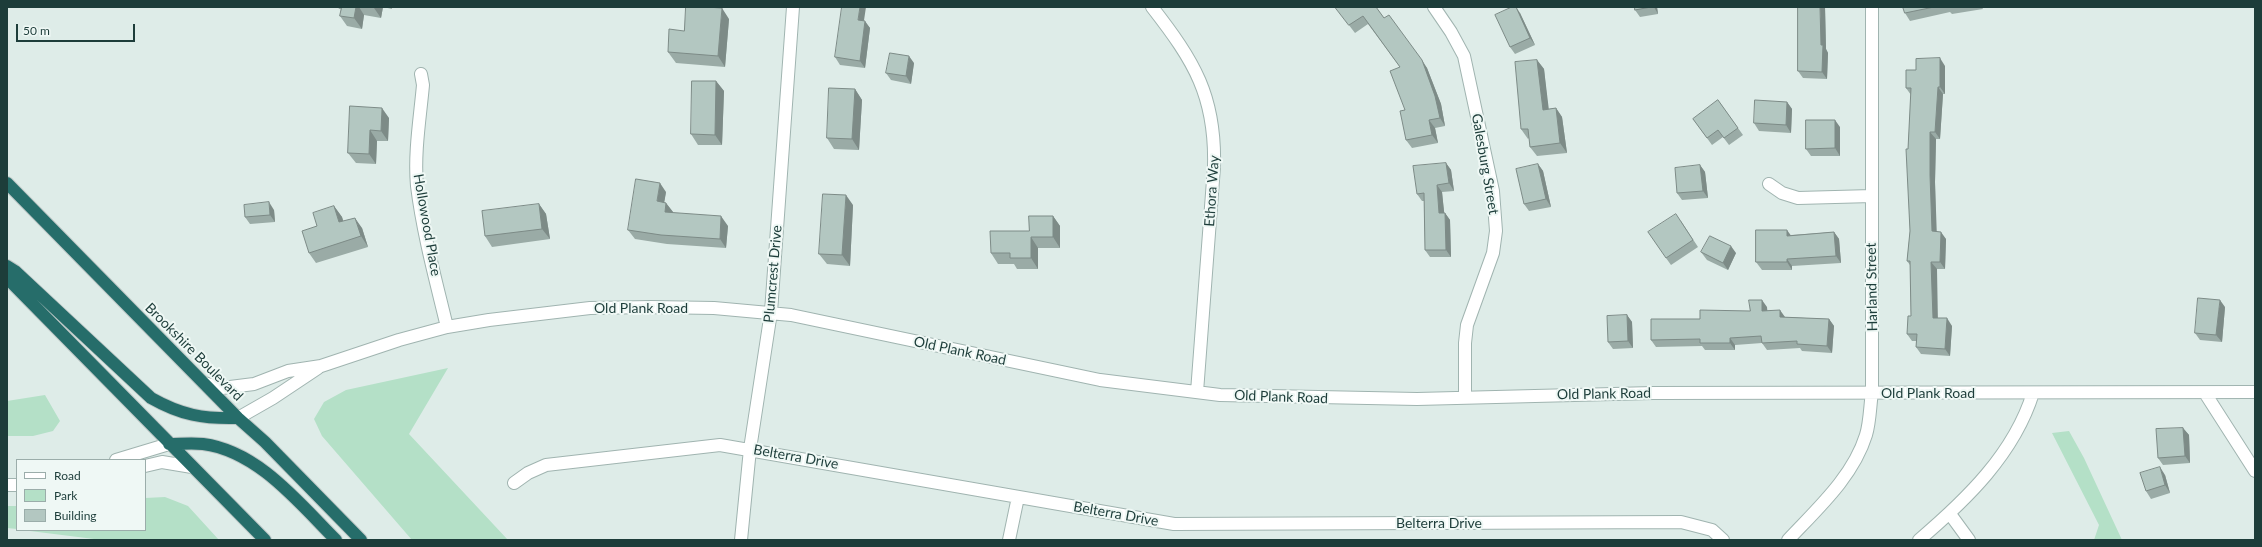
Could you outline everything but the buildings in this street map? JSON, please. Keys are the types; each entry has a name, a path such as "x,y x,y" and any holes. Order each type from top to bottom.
{"highway":[{"name":"Brookshire Boulevard","path":"7,183 238,418 265,442 361,540"},
{"path":"7,266 15,271 151,398 170,409 189,415 215,419 238,418"},
{"path":"7,278 265,540"},
{"path":"169,444 202,444 226,450 250,462 285,490 336,540"}],"street":[{"name":"Plumcrest Drive","path":"741,540 750,449 771,312 793,7"},
{"name":"Ethora Way","path":"1152,7 1175,37 1194,67 1207,99 1214,133 1214,167 1197,392"},
{"name":"Galesburg Street","path":"1434,7 1451,32 1464,56 1493,191 1495,224 1493,253 1467,325 1465,343 1465,398"},
{"name":"Harland Street","path":"1788,540 1829,497 1854,462 1866,434 1872,392 1872,7"},
{"name":"Hollowood Place","path":"421,74 423,85 416,165 417,186 426,239 447,327"},
{"path":"1769,184 1782,193 1798,198 1872,196"},
{"name":"Old Plank Road","path":"204,383 222,388 234,388 254,384 288,371 321,366 399,340 447,327 590,308 679,307 771,312 828,322 1100,380 1197,392 1338,399 1465,398 1653,393 1872,392 2032,394 2255,392"},
{"name":"Old Plank Road","path":"238,418 273,398 321,366"},
{"path":"2205,393 2255,471"},
{"path":"1919,540 1950,514 1993,467 2026,414 2032,394"},
{"path":"119,459 169,444"},
{"name":"Belterra Drive","path":"514,483 528,473 546,465 720,445 750,449 1174,524 1680,522 1712,530 1723,540"},
{"path":"146,466 162,462 192,467"},
{"path":"1009,540 1018,497"},
{"path":"1950,514 1969,540"}],"green space":[{"path":"448,368 409,434 508,540 412,540 322,436 314,419 324,402 346,390"},
{"path":"45,395 60,421 53,431 33,436 7,436 7,401"},
{"path":"2069,431 2084,458 2122,540 2094,540 2099,525 2052,433"},
{"path":"165,497 188,506 219,540 102,540 30,531 146,531 146,498"},
{"path":"7,506 16,506 16,529 7,528"}]}
